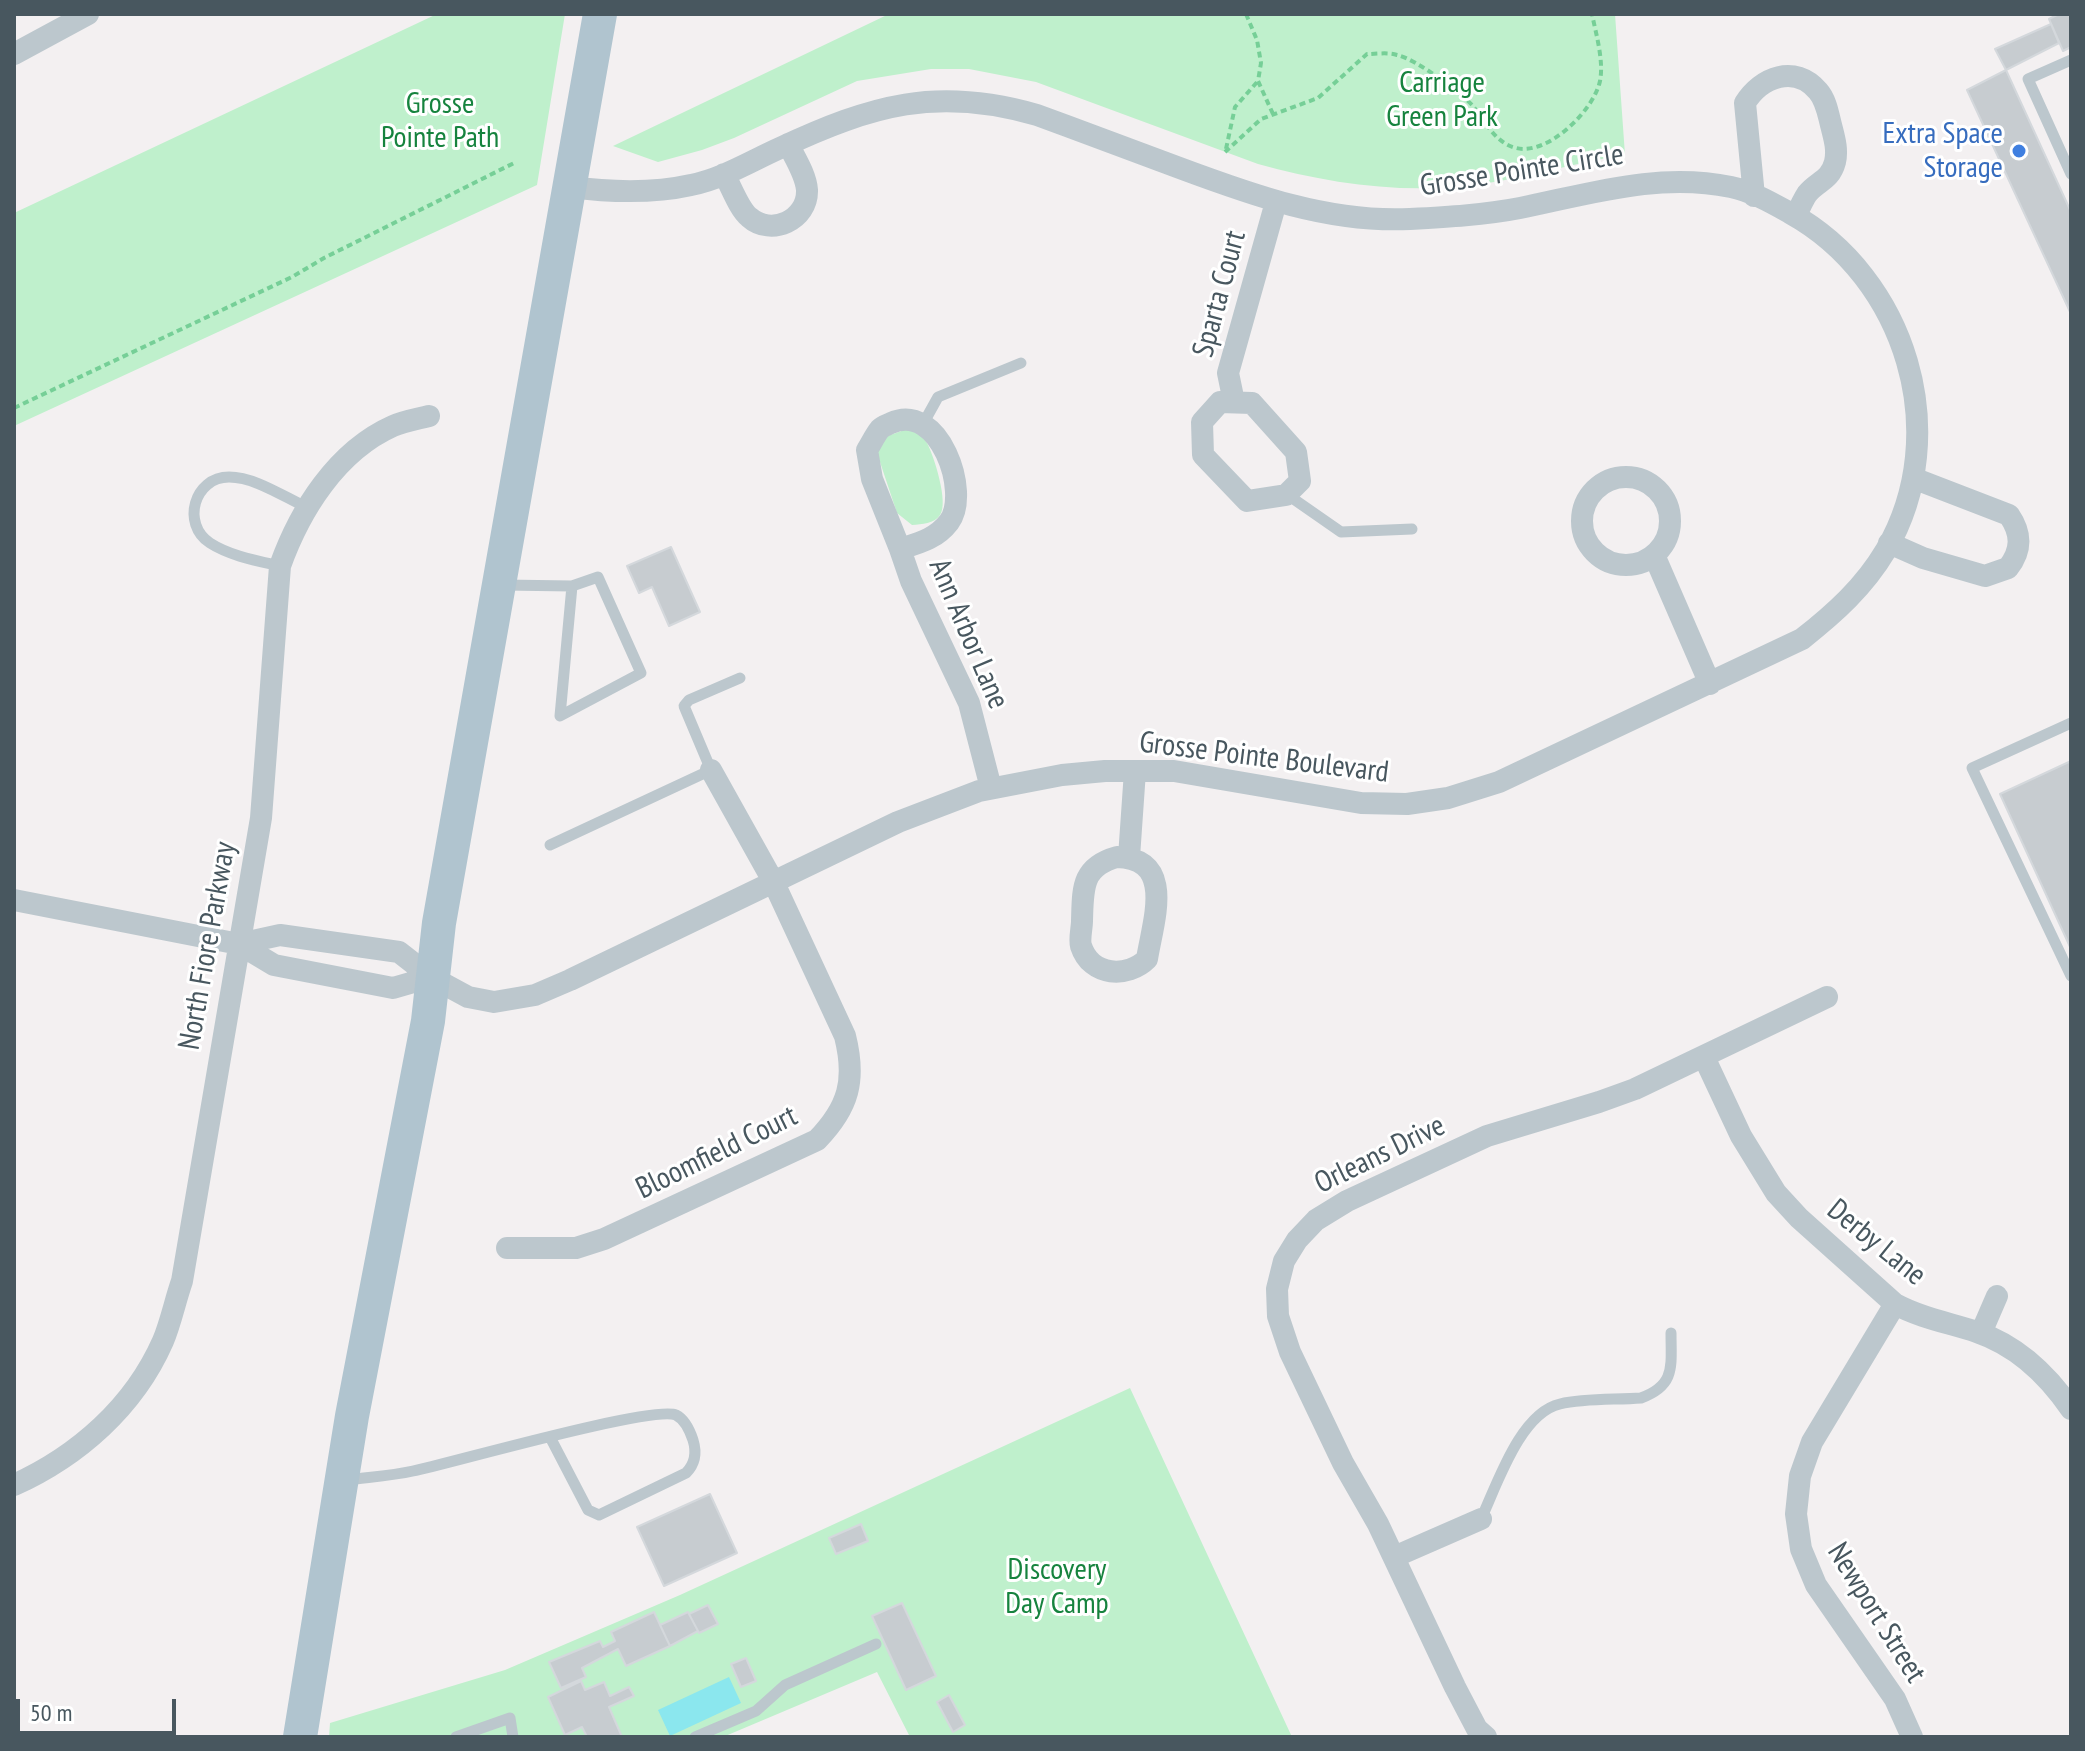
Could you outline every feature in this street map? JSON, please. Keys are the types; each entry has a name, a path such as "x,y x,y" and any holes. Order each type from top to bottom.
{"main road":[{"path":"300,1737 342,1480 428,1021 431,977 600,14"}],"street":[{"path":"14,54 88,14"},
{"path":"1754,196 1745,103 1764,82 1791,76 1804,80 1816,88 1824,100 1836,145 1836,160 1831,173 1809,191 1796,216"},
{"name":"Grosse Pointe Circle","path":"570,187 602,191 657,190 692,185 724,174 836,122 872,110 910,102 975,101 1037,115 1276,202 1328,213 1406,219 1478,215 1651,182 1685,181 1733,187 1814,227 1839,247 1865,276 1883,303 1912,374 1918,432 1913,478 1901,515"},
{"path":"724,174 749,217 769,226 791,221 800,213 807,192 805,180 788,144"},
{"name":"Sparta Court","path":"1234,402 1228,373 1276,202"},
{"name":"Sparta Court","path":"1220,402 1234,402 1252,403 1296,452 1300,481 1286,495 1247,501 1203,455 1202,422 1220,402"},
{"name":"North Fiore Parkway","path":"14,1485 62,1460 102,1428 126,1399 164,1338 182,1281 265,783 280,566 290,540 309,508 330,476 348,456 395,425 429,416"},
{"name":"Ann Arbor Lane","path":"900,549 933,538 950,521 958,498 946,456 936,436 919,420 901,418 881,427 867,450 872,479 911,581 969,703 991,788"},
{"path":"1638,477 1662,494 1669,507 1671,522 1668,536 1654,555 1637,564 1622,565 1596,553 1582,527 1582,513 1587,499 1597,487 1609,479 1638,477"},
{"path":"1889,543 1923,558 1985,576 2008,568 2019,547 2019,536 2009,515 1913,478"},
{"name":"Grosse Pointe Boulevard","path":"239,944 280,935 399,952 431,977 468,997 494,1002 535,995 570,980 898,822 991,788 1062,775 1174,771 1361,803 1407,804 1448,798 1499,782 1802,639 1843,606 1868,577 1889,543 1901,515"},
{"path":"1654,555 1710,684"},
{"name":"Bloomfield Court","path":"507,1248 576,1248 604,1239 817,1140 836,1121 848,1094 851,1059 845,1036 773,881 711,770"},
{"path":"1129,857 1135,771"},
{"path":"1129,857 1149,869 1157,891 1147,959 1129,972 1117,973 1096,965 1081,946 1083,884 1089,874 1106,860 1129,857"},
{"name":"Grosse Pointe Boulevard","path":"14,900 239,944 274,965 393,988 431,977"},
{"name":"Orleans Drive","path":"1486,1737 1477,1729 1455,1687 1394,1557 1336,1449 1290,1352 1278,1316 1277,1289 1284,1261 1297,1240 1316,1220 1347,1201 1487,1136 1599,1102 1704,1057 1827,997"},
{"name":"Derby Lane","path":"1704,1057 1741,1136 1776,1193 1799,1218 1895,1304 1981,1333 2020,1352 2055,1386 2071,1409"},
{"path":"1981,1333 1997,1296"},
{"name":"Newport Street","path":"1895,1304 1812,1442 1800,1476 1796,1514 1801,1549 1816,1585 1895,1699 1912,1737"},
{"path":"1394,1557 1481,1519"}],"lane":[{"path":"2071,60 2028,79 2071,174"},
{"path":"923,424 938,397 1021,363"},
{"path":"280,566 210,543 201,534 194,517 194,505 200,491 209,481 225,477 244,478 309,508"},
{"path":"1289,491 1295,500 1341,532 1412,529"},
{"path":"499,585 572,586 598,577 641,673 560,716 572,586"},
{"path":"550,845 711,770 684,706 689,700 740,678"},
{"path":"2071,723 1972,768 2071,976"},
{"path":"1481,1519 1521,1435 1539,1414 1558,1404 1641,1398 1652,1394 1662,1387 1671,1369 1671,1333"},
{"path":"342,1480 410,1472 550,1437 637,1416 667,1414 677,1416 687,1426 694,1443 695,1458 686,1473 599,1515 593,1515 550,1437"},
{"path":"695,1737 756,1711 785,1685 876,1644"},
{"path":"456,1737 510,1718 513,1737"}],"path":[{"path":"1246,14 1257,40 1261,63 1258,81 1235,107 1225,152 1261,119 1318,98 1367,54 1398,55 1439,77 1470,103 1496,136 1516,148 1543,146 1590,107 1600,79 1592,14"},
{"path":"1258,81 1273,114"},
{"path":"14,408 292,277 514,163"}],"green space":[{"name":"Grosse Pointe Path","path":"437,14 565,14 537,185 14,426 14,213"},
{"name":"Carriage Green Park","path":"889,14 1615,14 1625,155 1500,181 1454,187 1369,186 1258,164 1036,82 969,69 931,69 857,81 734,138 658,162 613,146"},
{"path":"907,429 921,435 927,443 942,490 940,515 924,524 912,525 897,513 877,453 882,438"},
{"name":"Discovery Day Camp","path":"1130,1388 1292,1737 910,1737 877,1672 723,1737 329,1737 330,1723 505,1670 680,1595"}],"water":[{"path":"729,1677 741,1703 670,1736 658,1710"}],"building":[{"name":"Extra Space Storage","path":"2059,14 2071,14 2071,47 2063,51 2049,19"},
{"name":"Extra Space Storage","path":"2051,24 2059,43 2006,70 1995,49"},
{"name":"Extra Space Storage","path":"2006,70 2071,212 2071,314 1967,90"},
{"path":"671,547 700,612 669,626 652,587 639,593 627,566"},
{"path":"2071,761 2071,949 2000,794"},
{"path":"710,1494 737,1553 664,1586 637,1527"},
{"path":"861,1524 868,1541 836,1554 829,1538"},
{"path":"902,1603 936,1676 906,1690 872,1616"},
{"path":"708,1605 718,1624 699,1633 689,1614"},
{"path":"654,1612 670,1646 626,1666 618,1649 582,1668 586,1677 561,1688 549,1662 600,1641 603,1647 615,1641 611,1632"},
{"path":"688,1612 698,1631 670,1646 660,1625"},
{"path":"746,1658 756,1681 741,1687 731,1664"},
{"path":"581,1681 585,1690 604,1682 610,1696 629,1687 634,1696 609,1707 622,1737 587,1737 582,1727 565,1735 548,1697"},
{"path":"949,1695 965,1725 953,1732 937,1702"}],"place":[{"name":"Extra Space Storage","path":"2019,151"}]}
